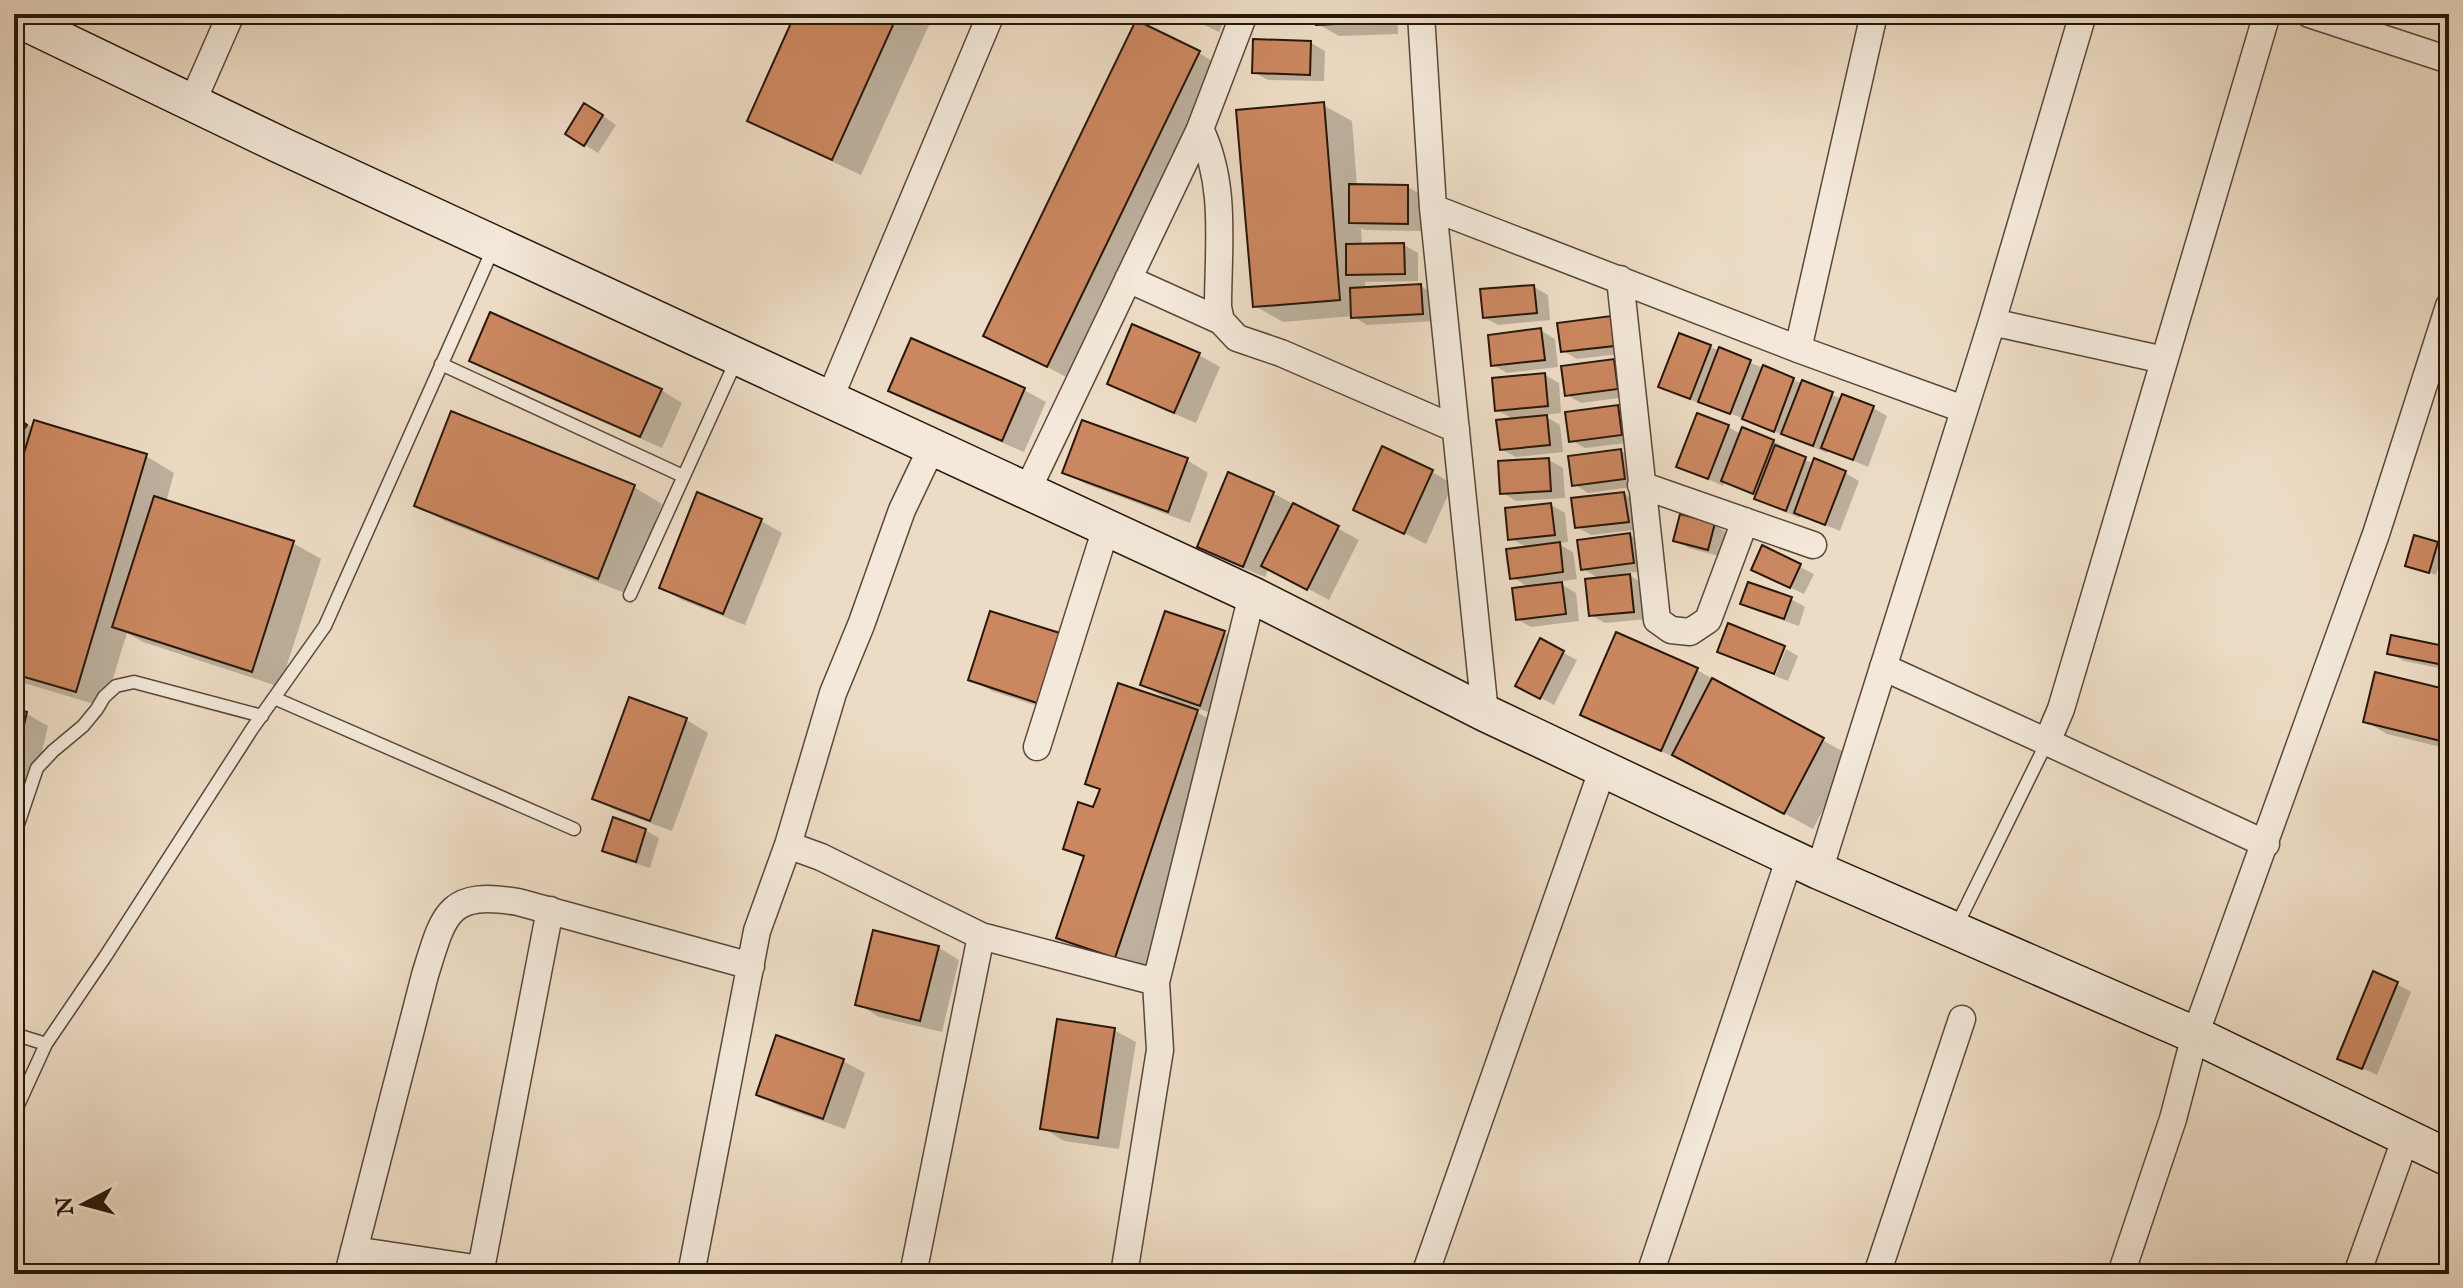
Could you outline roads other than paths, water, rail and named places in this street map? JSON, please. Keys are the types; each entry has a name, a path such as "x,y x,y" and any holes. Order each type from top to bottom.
{"street":[{"path":"192,103 231,14"},
{"path":"829,400 991,14"},
{"path":"1027,491 1200,129 1244,14"},
{"path":"1421,14 1433,208 1485,713"},
{"path":"1798,349 1874,14"},
{"path":"1650,1274 1883,667 1992,322 2083,14"},
{"path":"2047,742 2061,709 2267,14"},
{"path":"2309,14 2449,60"},
{"path":"14,17 192,103 1252,595 1485,713 1805,864 2195,1035 2449,1158"},
{"path":"1200,129 1209,147 1219,190 1218,307 1221,321"},
{"path":"1433,208 1798,349 1963,409"},
{"path":"1128,279 1221,321 1237,338 1281,353 1456,429"},
{"path":"1620,279 1657,620 1671,630 1690,632 1708,620 1745,521"},
{"path":"2121,1274 2173,1119 2195,1035 2376,534 2449,306"},
{"path":"1992,322 2164,360"},
{"path":"691,1274 757,931 788,845 833,693 902,510 932,447"},
{"path":"1641,485 1813,545"},
{"path":"1037,747 1106,528"},
{"path":"1124,1274 1160,1050 1156,982 1252,595"},
{"path":"1883,667 2266,844"},
{"path":"1425,1274 1603,768"},
{"path":"788,845 821,857 981,936 1156,982"},
{"path":"550,910 481,1271 351,1262 439,931 453,908 474,899 497,898 550,910 751,966"},
{"path":"913,1274 981,936"},
{"path":"1877,1274 1962,1019"},
{"path":"2357,1274 2406,1137"}],"lane":[{"path":"14,1114 46,1044 274,698 325,626 495,244"},
{"path":"630,595 738,357"},
{"path":"441,364 683,476"},
{"path":"14,836 37,768 83,726 116,686 134,682 262,716"},
{"path":"274,698 574,829"},
{"path":"1954,930 2047,742"},
{"path":"14,1034 46,1044"}]}
